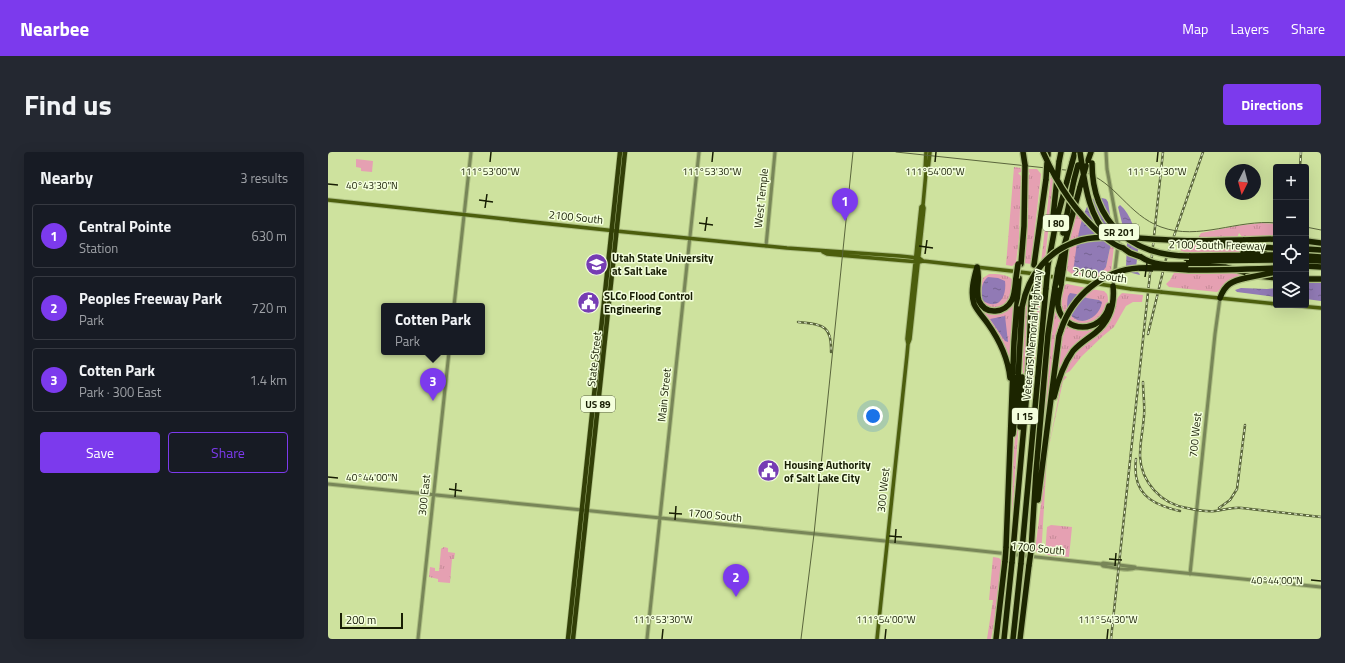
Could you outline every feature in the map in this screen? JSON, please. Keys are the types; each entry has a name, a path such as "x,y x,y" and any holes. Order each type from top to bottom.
{"highway":[{"path":"995,639 1006,548 1014,342 1019,264 1023,241 1025,152"},
{"name":"Veterans Memorial Highway","path":"1013,639 1048,265 1061,152"},
{"name":"I 80","path":"1048,265 1056,222 1075,152"},
{"path":"1080,152 1065,224 1060,268 1061,284 1058,304 1063,318 1078,327 1096,325 1106,315 1109,308 1113,286"},
{"path":"1080,152 1087,196 1092,212 1105,232 1122,248"},
{"path":"1031,551 1036,472 1050,313 1072,211 1092,152"},
{"name":"2100 South Freeway","path":"1092,152 1093,182 1098,199 1106,216 1119,232 1137,245 1149,250 1171,255 1273,255"},
{"path":"1047,154 1056,179 1072,204 1096,230 1114,244 1122,248"},
{"name":"Veterans Memorial Highway","path":"1004,639 1028,380 1032,282 1046,179 1047,154"},
{"path":"1009,482 1018,379 1022,309 1026,291 1037,270 1049,258 1062,248 1081,240 1090,239 1110,238 1172,241 1273,239"},
{"path":"1148,239 1273,248"},
{"path":"1309,242 1321,244"},
{"path":"1309,244 1321,244"},
{"name":"2100 South Freeway","path":"1122,248 1141,257 1162,262 1187,263 1273,260"},
{"path":"1211,256 1273,248"},
{"path":"1309,250 1321,250"},
{"path":"1309,256 1321,257"},
{"path":"1309,260 1321,260"},
{"path":"1187,263 1225,267 1259,276 1273,278"},
{"path":"977,267 980,275 978,298 982,306 990,310 1000,310 1009,304 1018,278"},
{"path":"977,267 972,292 974,304 996,334 1003,348 1008,363 1011,411"},
{"path":"1020,639 1059,336 1066,315 1085,291 1105,277 1121,271 1139,268 1206,270 1273,268"},
{"path":"1220,298 1228,284 1237,280 1273,273"},
{"path":"1309,279 1321,279"},
{"path":"1044,450 1056,389 1065,363 1080,343 1096,332 1108,320 1112,309 1113,286"},
{"path":"1019,483 1022,309"}],"main road":[{"name":"State Street","path":"568,639 584,511 614,231 625,152"},
{"name":"300 West","path":"876,639 908,344 907,339 918,260 921,207 923,205 926,172 926,152"},
{"name":"300 West","path":"926,172 928,170 930,152"},
{"name":"State Street","path":"614,231 619,154"},
{"path":"619,154 621,160 620,172 622,174"},
{"name":"2100 South","path":"328,200 614,231 766,246 826,250 918,260 1028,273 1131,289 1273,304"},
{"path":"1309,307 1321,308"},
{"name":"State Street","path":"573,639 584,511"}],"street":[{"path":"454,303 470,152"},
{"name":"Main Street","path":"647,639 699,152"},
{"name":"West Temple","path":"766,246 775,152"},
{"path":"1106,152 1107,169 1119,238 1113,286"},
{"name":"700 West","path":"1190,574 1220,298"},
{"name":"300 East","path":"418,639 449,355"},
{"name":"1700 South","path":"328,484 1103,563 1190,574 1321,587"}],"green space":[{"path":"356,159 373,161 372,172 361,171 361,168 356,167"},
{"path":"1014,167 1021,168 1021,172 1018,173 1021,176 1019,238 1016,263 1012,266 1006,265"},
{"path":"1028,169 1037,169 1041,174 1031,264 1023,263 1027,178 1030,173 1027,172"},
{"path":"1051,175 1054,179 1045,259 1041,263"},
{"path":"1076,211 1083,219 1078,239 1069,243"},
{"path":"1261,223 1273,224 1273,237 1243,238 1239,233 1237,238 1198,238 1201,233 1236,226"},
{"path":"1077,243 1106,267 1111,244 1114,246 1111,273 1100,279 1072,274 1065,269 1068,247"},
{"path":"1185,244 1263,248 1239,252 1180,252"},
{"path":"1230,270 1249,275 1232,279 1217,292 1169,287 1166,284 1175,271"},
{"path":"989,274 1005,275 1013,280 1010,297 1007,303 1000,308 987,307 980,297 982,280"},
{"path":"1039,282 1042,283 1032,390"},
{"path":"1067,284 1087,288 1065,316 1061,305 1061,298 1063,286"},
{"path":"1058,285 1057,300 1063,321 1062,324 1058,322 1061,328 1040,464 1050,341"},
{"path":"1029,288 1023,403 1023,324 1024,308 1026,307 1024,304"},
{"path":"1090,289 1104,291 1107,294 1108,303 1105,312 1099,320 1088,325 1079,324 1068,319 1070,314 1081,321 1086,321 1093,316 1099,300 1082,296"},
{"path":"1122,293 1143,295 1142,302 1133,302 1126,306 1114,327 1082,356 1070,371 1063,375 1078,349 1105,328 1110,322 1117,299"},
{"path":"975,296 992,313 1014,301 1011,364 1001,338 979,306"},
{"path":"1102,323 1077,346 1057,383 1054,403 1052,403 1059,350 1066,324 1083,329"},
{"path":"1020,374 1019,422 1012,517 1013,462"},
{"path":"1063,375 1067,377 1063,381 1048,452"},
{"path":"1047,461 1042,541 1040,552 1038,554 1035,550"},
{"path":"1051,525 1072,527 1069,557 1045,554 1047,527"},
{"path":"444,547 448,548 448,552 455,553 454,559 452,559 450,583 438,582 438,579 429,577 430,567 435,568 435,571 439,571 441,549"},
{"path":"993,557 999,558 1003,562 991,639 987,639 993,600 989,600"}],"water":[{"path":"1091,199 1106,199 1108,202 1113,234 1106,267 1102,272 1097,274 1073,271 1083,216"},
{"path":"1120,205 1130,219 1135,231 1138,248 1136,271 1140,275 1128,272 1126,267 1127,243 1118,207"},
{"path":"988,277 998,278 1005,281 1005,292 1001,301 997,303 988,303 982,300 983,284"},
{"path":"1309,283 1321,283 1321,301 1309,299"},
{"path":"1241,288 1273,288 1273,297 1237,292 1235,290"},
{"path":"1070,293 1099,300 1102,302 1101,307 1094,316 1084,321 1079,321 1070,314 1067,307 1068,296"},
{"path":"1005,316 1008,342 1005,341 990,319"}],"tram line":[{"path":"801,639 814,534 853,152"},
{"path":"896,152 1084,172 1105,183 1140,215 1150,222 1175,231 1204,231 1247,224 1273,223"},
{"path":"1309,228 1321,230"}],"railway":[{"path":"1111,639 1163,152"},
{"path":"1148,334 1166,259 1203,152"},
{"path":"1300,164 1301,152"},
{"path":"798,322 819,325 824,328 830,336 831,352"},
{"path":"1143,382 1144,412 1140,451 1141,466 1148,483 1161,497 1178,506 1201,511 1238,508 1321,517"},
{"path":"1219,508 1230,500 1237,489 1245,425"},
{"path":"1136,459 1135,470 1137,480 1145,495 1159,505 1180,511"}],"place":[{"name":"Central Pointe","path":"845,221"},
{"name":"Utah State University at Salt Lake","path":"596,264"},
{"name":"SLCo Flood Control Engineering","path":"588,302"},
{"name":"Cotten Park","path":"433,401"},
{"name":"Housing Authority of Salt Lake City","path":"769,471"},
{"name":"Peoples Freeway Park","path":"736,597"}]}
